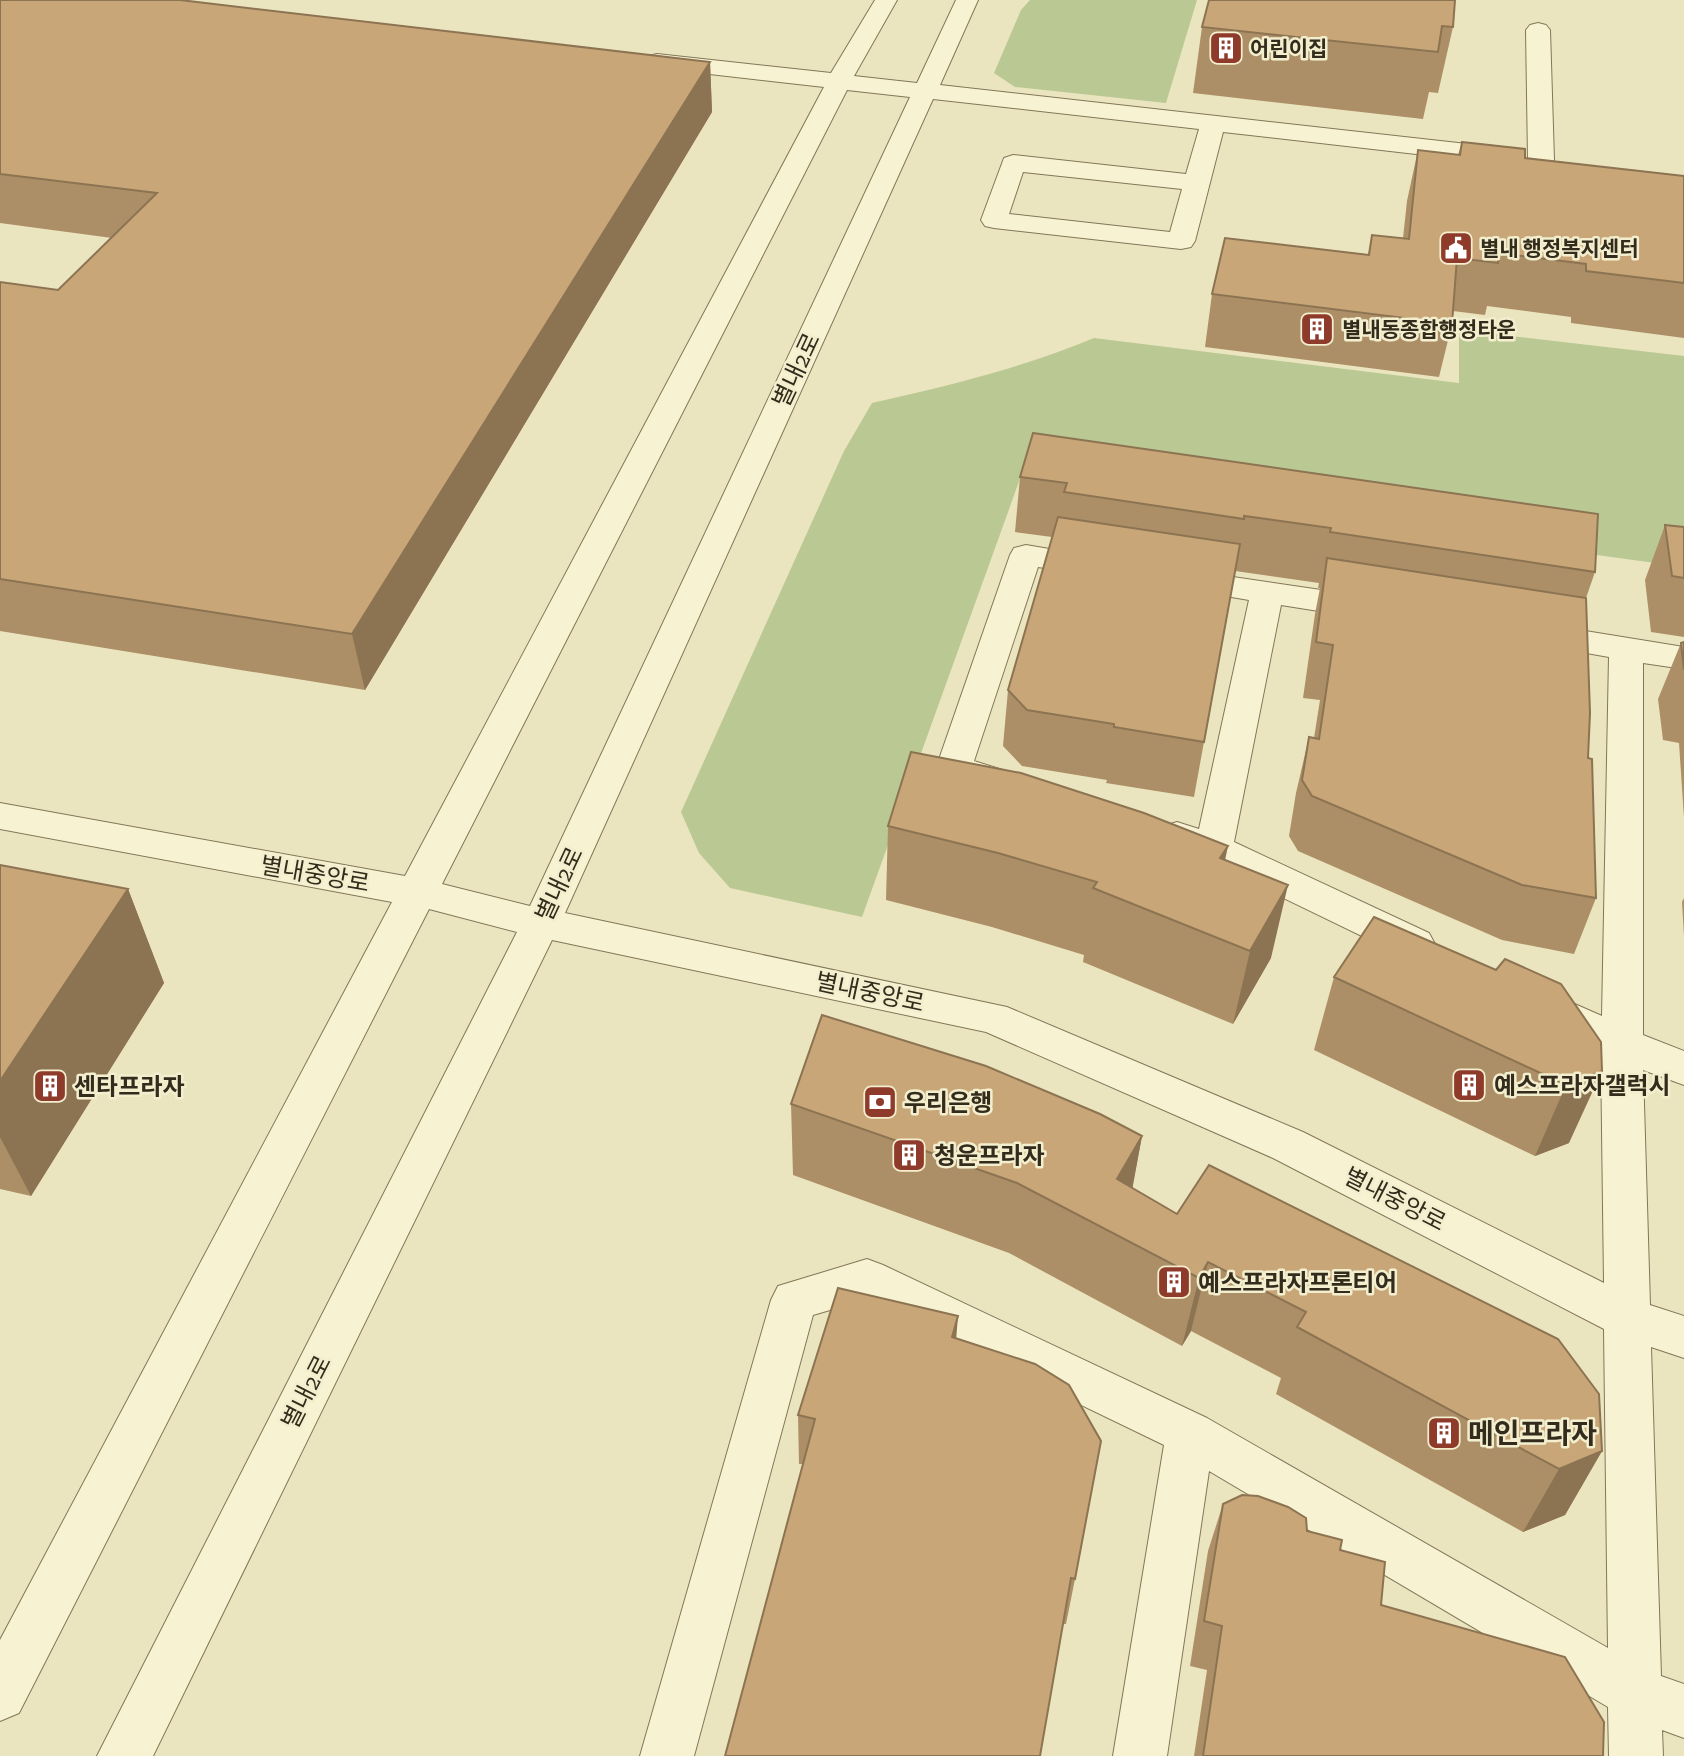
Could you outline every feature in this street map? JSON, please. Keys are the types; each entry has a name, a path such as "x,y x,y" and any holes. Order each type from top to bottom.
{"street":[{"path":"0,1694 839,81 886,0"},
{"name":"별내2로","path":"124,1756 541,923 967,0"},
{"path":"1538,30 1541,160"},
{"path":"630,58 1567,163"},
{"path":"1196,183 1013,163 994,220 1181,242 1213,123"},
{"path":"1032,792 954,768 1026,555 1405,614"},
{"path":"1214,848 1267,592"},
{"path":"1502,629 1684,658"},
{"path":"1626,649 1622,1044 1637,1694 1636,1756"},
{"name":"별내중앙로","path":"0,816 416,892 541,923 993,1018 1288,1145 1629,1319 1684,1337"},
{"path":"1149,828 1214,848 1449,960"},
{"path":"1511,990 1622,1044 1684,1068"},
{"path":"667,1756 794,1300 867,1279 1189,1434 1637,1694 1684,1711"},
{"path":"1140,1756 1189,1434"}],"green space":[{"path":"1030,0 1197,0 1166,103 1015,87 994,73 1021,10"},
{"path":"1459,330 1684,356 1684,567 1021,476 862,917 730,888 699,853 681,812 844,451 872,403 984,375 1094,338 1459,383"}],"building":[{"path":"0,0 180,0 710,62 352,634 0,579 0,282 58,290 157,193 0,174"},
{"path":"1209,0 1455,0 1453,27 1442,26 1438,52 1202,27"},
{"path":"1462,142 1525,149 1525,158 1684,176 1684,283 1586,271 1586,264 1499,253 1498,263 1457,258 1452,324 1212,294 1225,238 1369,255 1372,235 1409,239 1418,150 1460,155"},
{"path":"1033,433 1598,514 1595,572 1330,532 1331,528 1244,516 1244,519 1064,492 1067,483 1020,477"},
{"path":"1058,517 1240,544 1204,742 1027,710 1008,690"},
{"path":"1665,525 1684,527 1684,578 1672,576"},
{"path":"1327,558 1586,598 1590,713 1588,758 1592,759 1596,898 1522,885 1312,796 1302,780 1309,737 1319,739 1333,645 1316,642"},
{"path":"1684,642 1684,670 1681,643"},
{"path":"911,752 1021,773 1144,813 1228,846 1220,858 1288,885 1250,951 1093,888 1097,882 998,853 888,826"},
{"path":"0,865 128,889 0,1081"},
{"path":"1374,917 1496,970 1505,959 1561,984 1601,1042 1602,1071 1566,1085 1334,977"},
{"path":"822,1015 986,1066 1100,1114 1142,1136 1117,1179 1177,1214 1209,1165 1558,1339 1599,1394 1602,1451 1559,1469 1297,1327 1306,1312 1208,1262 1199,1278 1017,1183 791,1104"},
{"path":"838,1288 958,1316 952,1337 1035,1364 1069,1385 1101,1441 1075,1579 1071,1578 1040,1756 725,1756 815,1419 798,1415"},
{"path":"1242,1495 1258,1496 1288,1507 1306,1518 1307,1531 1342,1540 1340,1550 1385,1562 1381,1605 1565,1657 1604,1722 1603,1756 1203,1756 1222,1626 1204,1621 1223,1504"}],"place":[{"name":"어린이집","path":"1226,48"},
{"name":"별내 행정복지센터","path":"1456,248"},
{"name":"별내동종합행정타운","path":"1317,329"},
{"name":"예스프라자갤럭시","path":"1469,1085"},
{"name":"센타프라자","path":"50,1086"},
{"name":"우리은행","path":"880,1102"},
{"name":"청운프라자","path":"909,1155"},
{"name":"예스프라자프론티어","path":"1174,1282"},
{"name":"메인프라자","path":"1444,1433"}]}
